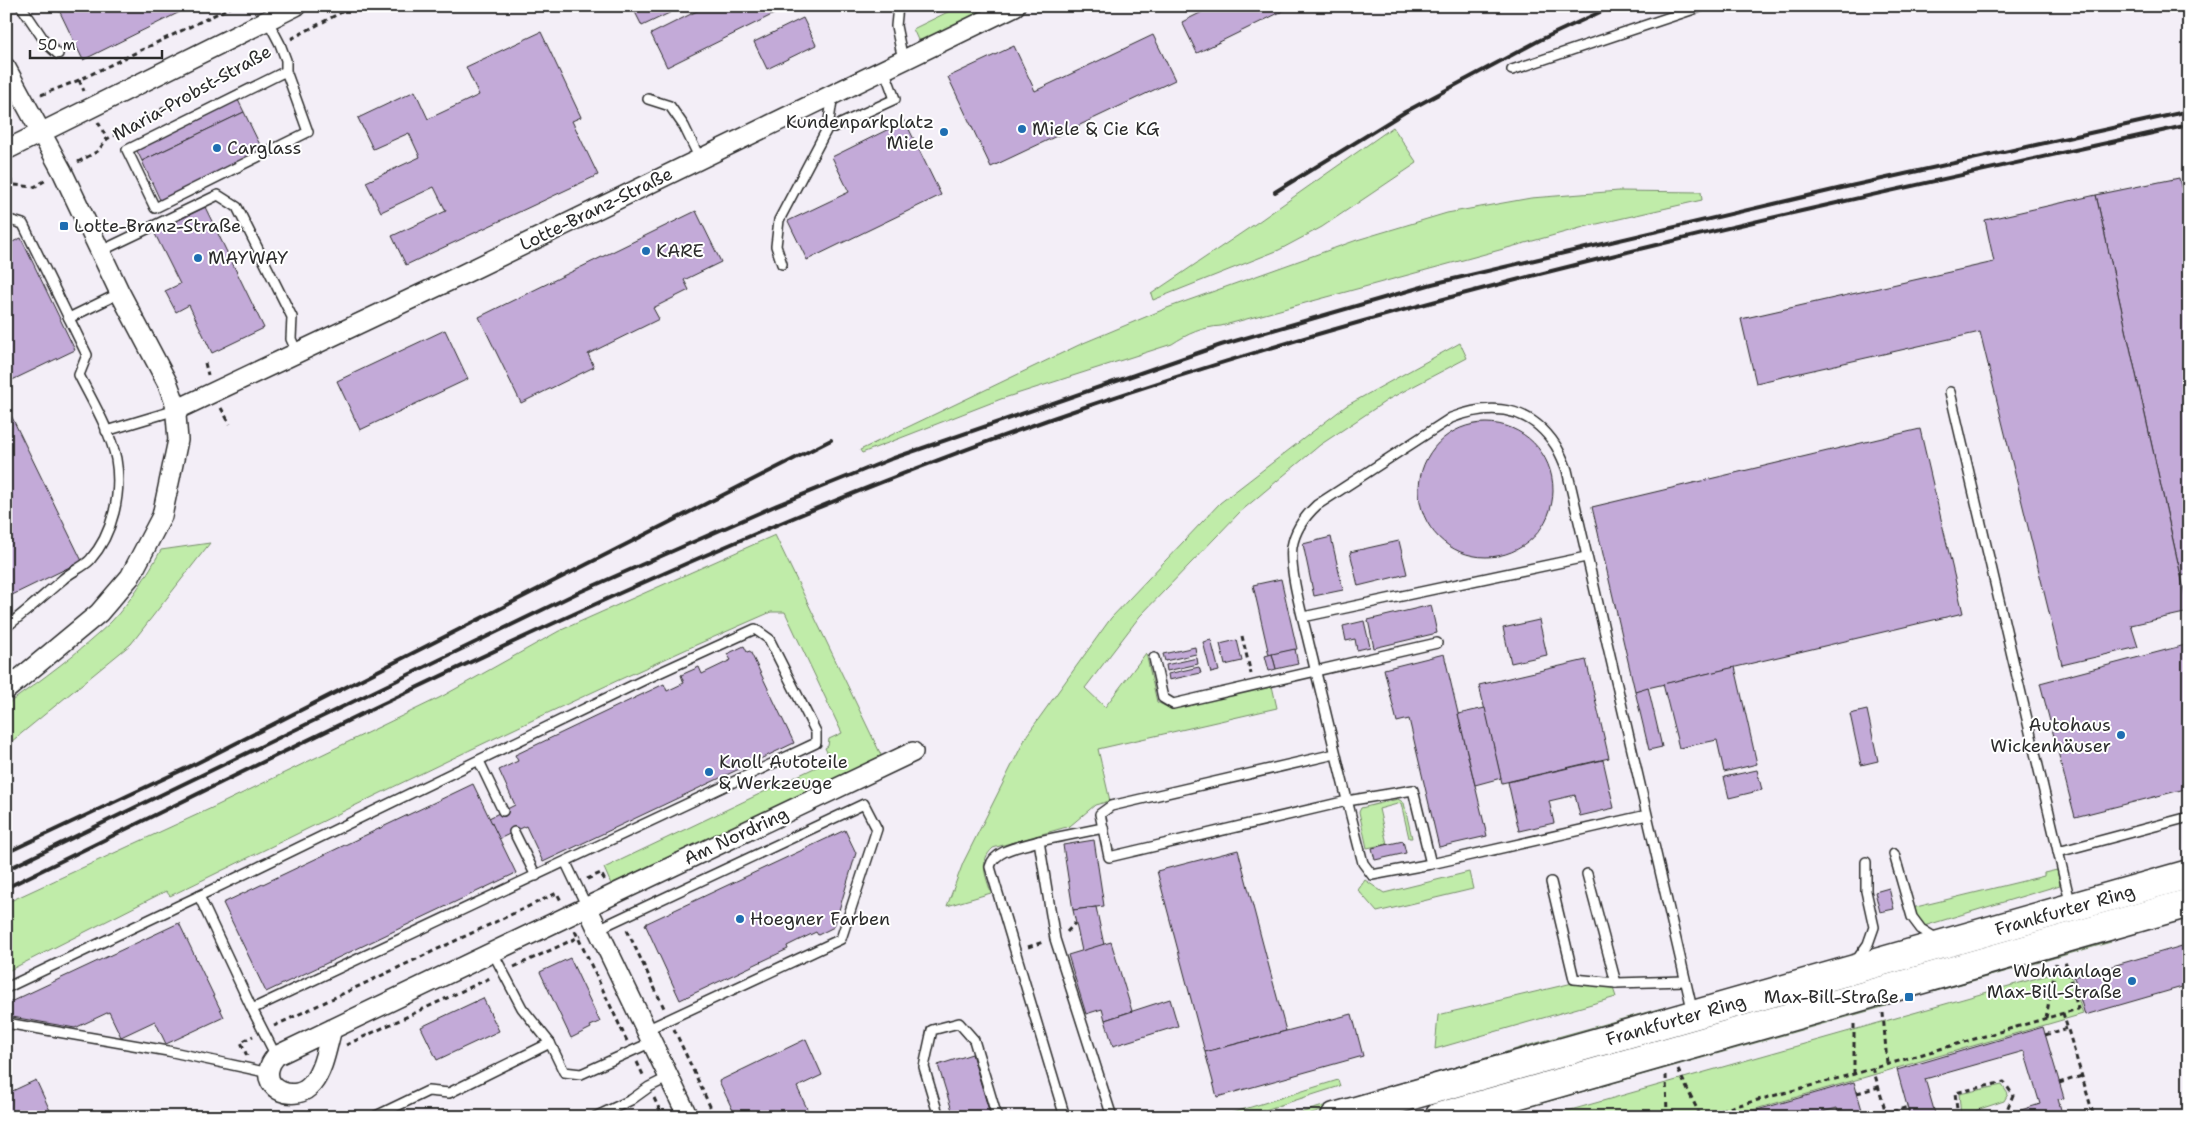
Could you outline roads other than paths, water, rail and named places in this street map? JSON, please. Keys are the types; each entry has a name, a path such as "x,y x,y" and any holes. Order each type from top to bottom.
{"main road":[{"name":"Frankfurter Ring","path":"1336,1117 2189,874"},
{"name":"Frankfurter Ring","path":"1438,1117 2189,903"}],"street":[{"name":"Maria-Probst-Straße","path":"6,150 296,6"},
{"name":"Lotte-Branz-Straße","path":"176,410 1014,6"},
{"path":"6,68 62,171 120,293 168,384 176,410 178,440 162,516 130,577 99,613 6,690"},
{"name":"Am Nordring","path":"276,1056 492,951 913,752"},
{"path":"587,907 688,1117"},
{"path":"276,1056 270,1066 261,1072 281,1092 290,1095 303,1092 312,1084 319,1072 332,1029"}],"lane":[{"path":"21,6 46,43 58,54"},
{"path":"898,6 896,26 903,60"},
{"path":"1512,70 1703,6"},
{"path":"268,21 286,60 286,71 308,132 155,208 127,150 286,71"},
{"path":"828,127 834,127 895,99 884,69"},
{"path":"782,264 776,246 779,220 828,127 833,94"},
{"path":"648,99 670,106 684,126 700,159"},
{"path":"101,251 218,195 237,207 292,318 291,339 297,352"},
{"path":"6,219 23,224 87,355 79,375 106,431 116,459 118,475 116,502 104,542 88,561 64,578 6,627"},
{"path":"69,318 120,293"},
{"path":"1950,392 2071,908"},
{"path":"1647,815 1431,864 1372,875 1363,863 1303,618 1292,559 1292,546 1305,516 1317,505 1451,418 1467,411 1486,408 1507,410 1522,415 1541,428 1556,446 1568,470 1586,557 1647,815 1693,1015"},
{"path":"106,431 176,410"},
{"path":"1303,618 1586,557"},
{"path":"6,988 650,677 755,629 769,639 816,732 816,744 252,1009"},
{"path":"1154,658 1163,698 1173,704 1438,643"},
{"path":"1335,754 1111,806 1100,814 1109,857 1347,801 1413,790 1431,864"},
{"path":"478,761 503,811"},
{"path":"492,951 522,1008 550,1043 564,1072 581,1074 632,1051 669,1019 841,939 877,829 864,804 597,928"},
{"path":"2058,852 2189,817"},
{"path":"1065,1117 990,867 991,862 1000,854 1039,841 1102,828"},
{"path":"514,832 536,876"},
{"path":"1039,841 1055,939 1112,1117"},
{"path":"1894,854 1912,917 1921,929 1946,944"},
{"path":"1850,971 1868,944 1874,928 1866,891 1866,862"},
{"path":"566,863 587,907"},
{"path":"1587,874 1616,984"},
{"path":"1551,882 1574,979 1616,984 1685,981"},
{"path":"199,896 276,1056"},
{"path":"6,1023 168,1051 261,1072"},
{"path":"939,1117 924,1068 932,1030 959,1023 974,1040 997,1117"},
{"path":"376,1116 428,1091 449,1093 550,1043"},
{"path":"595,1117 630,1100 649,1087 669,1077"}],"railway":[{"path":"1275,192 1405,112 1540,40 1613,6"},
{"path":"6,870 575,594 777,505 891,459 1221,345 1432,284 1846,187 2189,111"},
{"path":"6,888 403,694 671,570 806,512 943,458 1082,408 1218,364 1355,323 1493,286 1770,218 2189,125"},
{"path":"6,853 197,763 831,440"}],"place":[{"name":"Miele & Cie KG","path":"1022,129"},
{"name":"Kundenparkplatz Miele","path":"944,132"},
{"name":"Carglass","path":"217,148"},
{"name":"Lotte-Branz-Straße","path":"64,226"},
{"name":"KARE","path":"646,251"},
{"name":"MAYWAY","path":"198,258"},
{"name":"Autohaus Wickenhäuser","path":"2121,735"},
{"name":"Knoll Autoteile & Werkzeuge","path":"709,772"},
{"name":"Hoegner Farben","path":"740,919"},
{"name":"Wohnanlage Max-Bill-Straße","path":"2132,981"},
{"name":"Max-Bill-Straße","path":"1909,997"}]}
